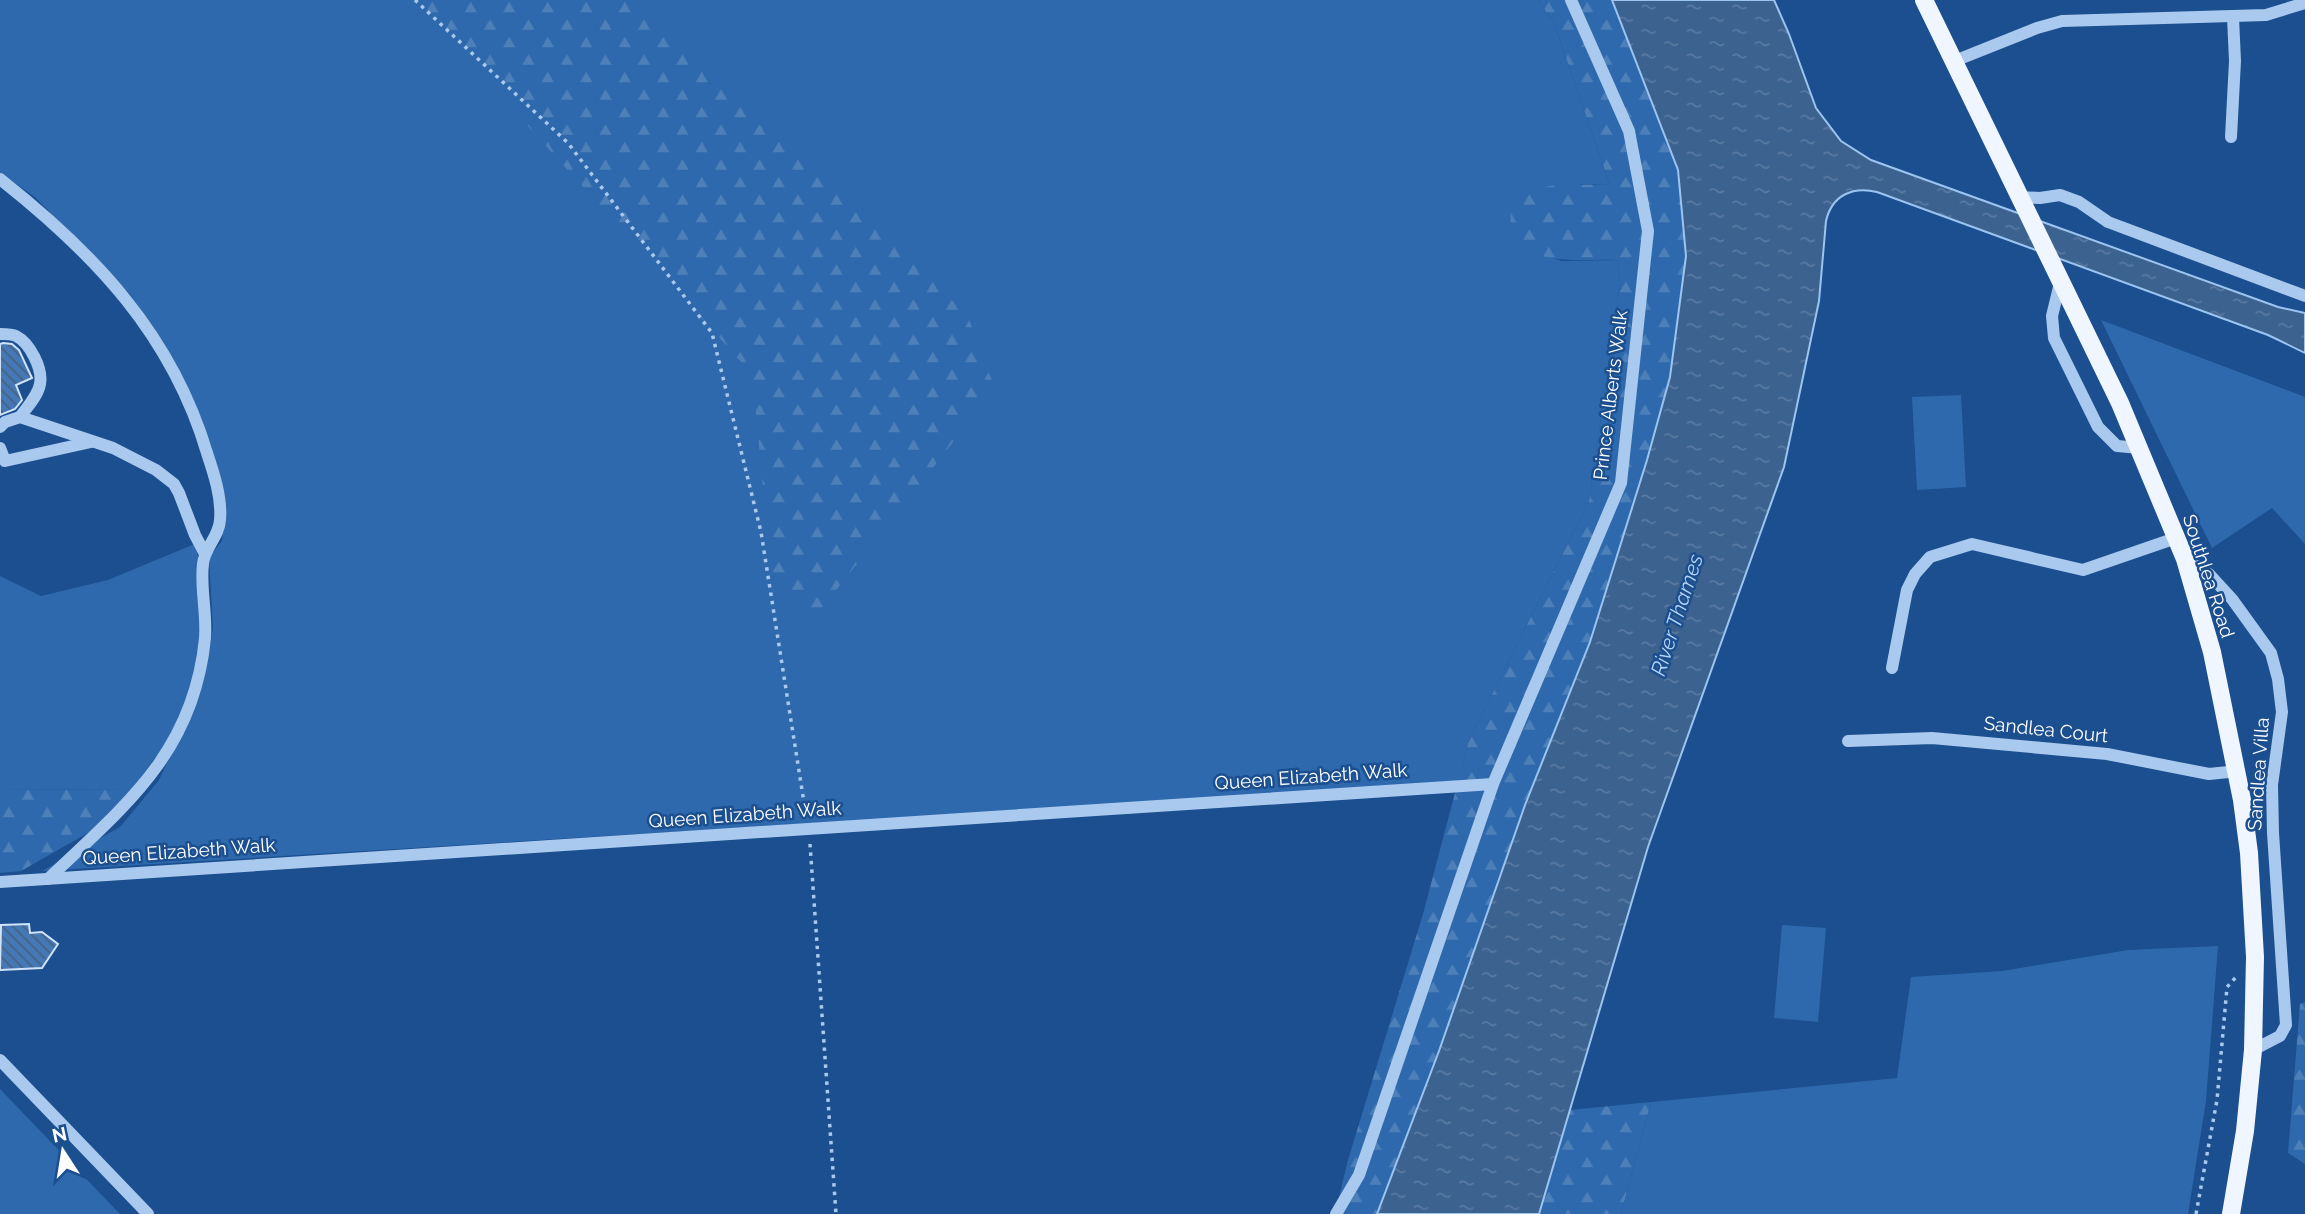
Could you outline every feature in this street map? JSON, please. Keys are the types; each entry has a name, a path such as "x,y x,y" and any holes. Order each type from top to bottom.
{"main road":[{"name":"Southlea Road","path":"1924,0 2140,448 2185,559 2212,652 2238,771 2249,853 2255,957 2253,1050 2245,1131 2231,1214"}],"street":[{"name":"Prince Alberts Walk","path":"1336,1214 1359,1175 1493,783 1621,483 1648,231 1629,131 1572,0"},
{"path":"1952,62 2037,28 2062,21 2266,15 2305,3"},
{"path":"2231,137 2233,17"},
{"path":"0,179 36,209 107,278 149,328 166,356 198,425 217,488 220,521 202,567 206,607 203,652 182,726 162,761 140,789 48,879"},
{"path":"2022,202 2060,195 2079,202 2108,222 2305,296"},
{"path":"2060,282 2052,316 2054,338 2098,427 2118,446 2140,448"},
{"path":"0,334 15,335 24,342 40,369 41,382 37,393 20,417 5,422 0,427"},
{"path":"20,417 132,455 174,484 205,554"},
{"path":"0,448 5,460 91,442"},
{"path":"1892,668 1908,590 1915,574 1930,558 1972,544 2082,570 2176,538"},
{"name":"Sandlea Villa","path":"2185,559 2209,574 2232,598 2271,653 2278,679 2282,712 2272,785 2273,833 2286,1025 2280,1035 2253,1050"},
{"name":"Sandlea Court","path":"1848,741 1931,738 2107,754 2209,775 2238,771"},
{"name":"Queen Elizabeth Walk","path":"0,882 1493,783"},
{"path":"0,1060 148,1214"}],"path":[{"path":"415,0 568,143 712,333 761,531 809,829 836,1214"},
{"path":"2196,1214 2217,1100 2227,987 2255,957"}],"green space":[{"path":"0,0 1538,0 1554,23 1610,185 1581,184 1525,249 1562,261 1617,260 1620,284 1589,501 1469,740 1458,783 42,871 120,827 159,780 201,691 213,629 209,557 222,541 224,513 175,363 130,294 35,197 0,173"},
{"path":"414,0 631,0 967,314 995,389 811,622 773,590 752,374"},
{"path":"1538,0 1612,0 1678,170 1686,256 1670,377 1590,642 1525,805 1439,1051 1377,1214 1335,1214 1348,1160 1423,914 1469,740 1589,501 1620,284 1617,260 1556,259 1528,250 1517,242 1511,229 1511,206 1532,190 1559,184 1610,185 1554,23"},
{"path":"2101,320 2305,397 2305,544 2272,508 2212,548"},
{"path":"1961,395 1966,487 1917,490 1912,397"},
{"path":"197,543 201,628 192,682 174,732 132,789 0,790 0,576 41,596 108,580"},
{"path":"132,789 100,826 21,871 0,873 0,790"},
{"path":"1782,925 1826,928 1818,1022 1774,1018"},
{"path":"2218,946 2206,1101 2188,1214 1621,1214 1651,1102 1897,1078 1911,977 2002,971 2128,950"},
{"path":"2305,1002 2305,1164 2288,1153 2300,1004"},
{"path":"0,1089 120,1214 0,1214"},
{"path":"1651,1102 1621,1214 1539,1214 1570,1110"}],"water":[{"name":"River Thames","path":"1612,0 1774,0 1816,108 1841,141 1871,160 2278,307 2305,313 2305,353 2268,335 1877,192 1860,190 1838,199 1826,221 1819,301 1784,467 1648,847 1539,1214 1377,1214 1439,1051 1525,805 1590,642 1670,377 1686,256 1678,170"}],"building":[{"path":"0,344 12,344 19,350 32,378 16,385 22,400 15,409 0,415"},
{"path":"29,924 30,933 42,932 58,944 42,968 0,970 1,925"}]}
